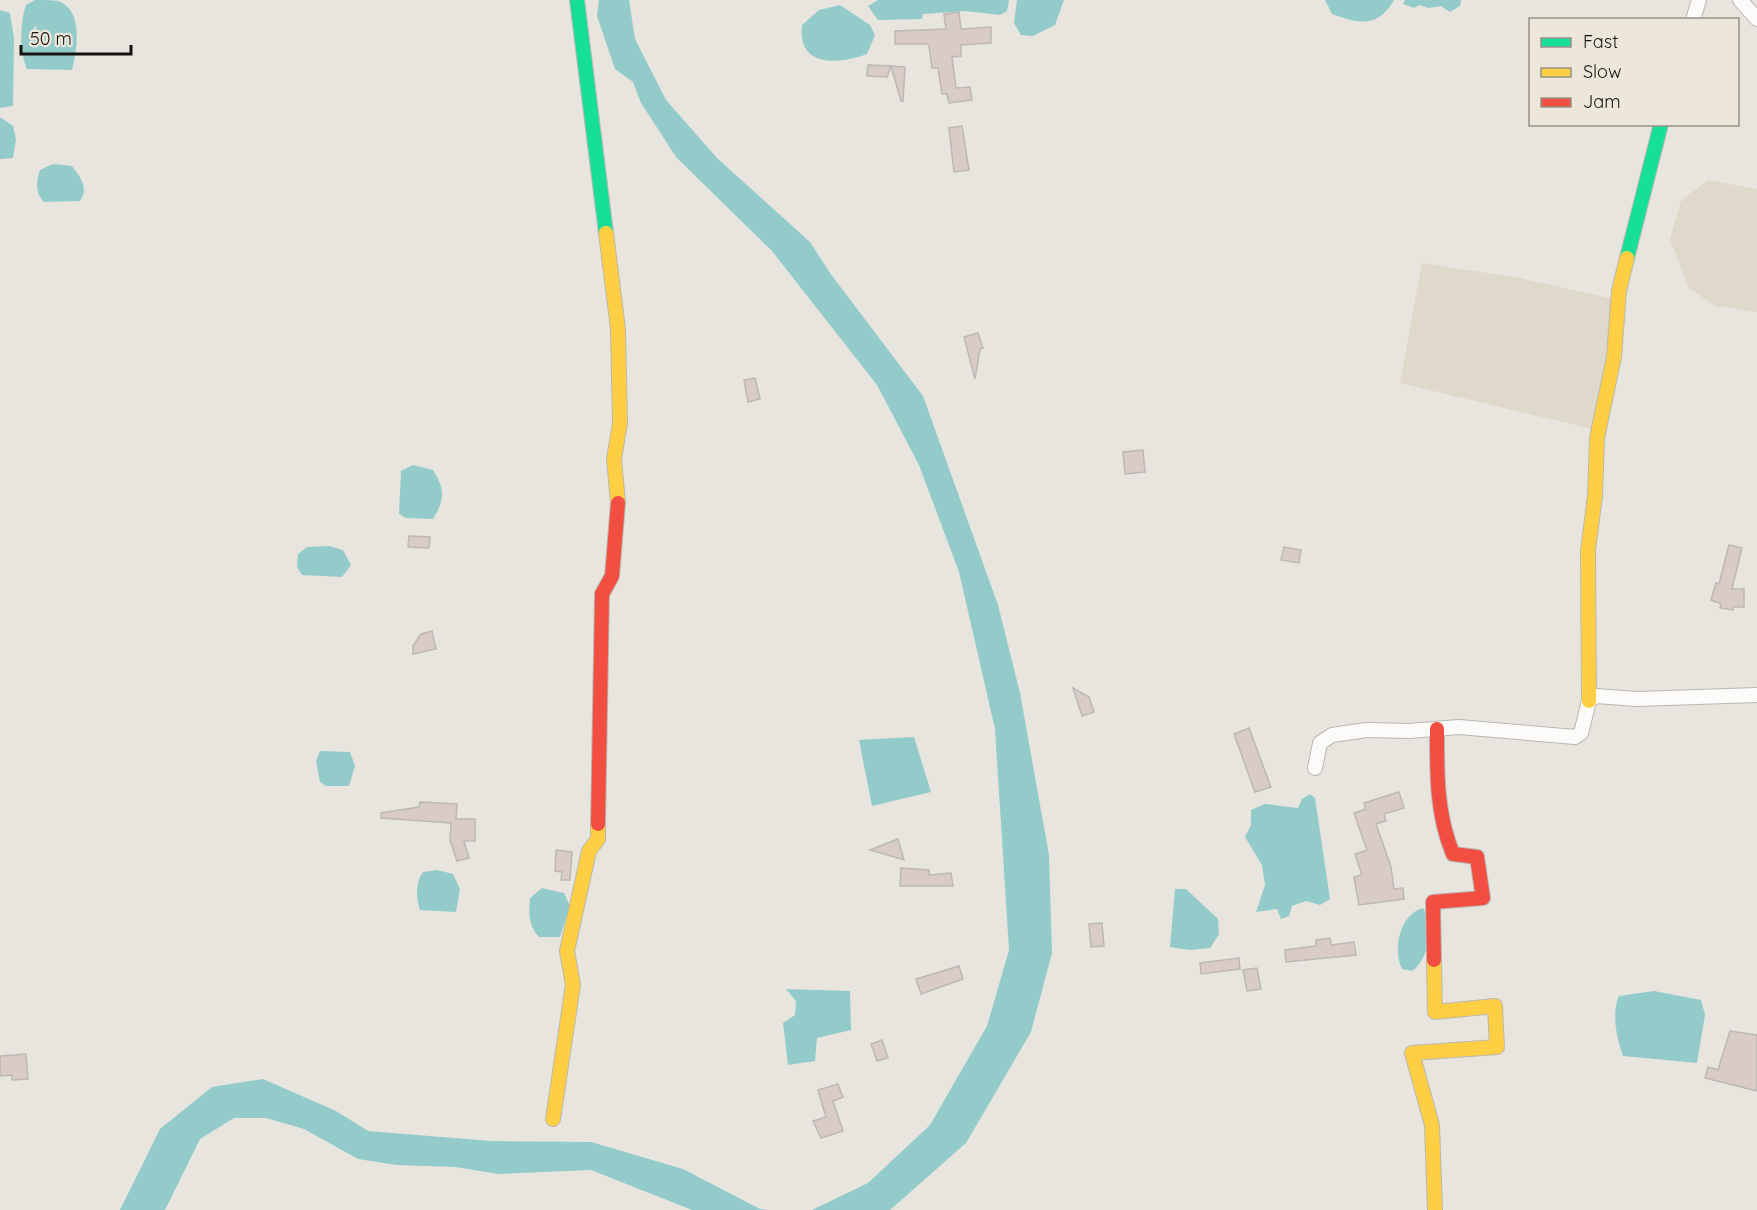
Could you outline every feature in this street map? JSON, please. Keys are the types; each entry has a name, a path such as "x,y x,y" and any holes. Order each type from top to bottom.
{"street":[{"path":"553,1119 573,985 567,951 589,851 598,839 602,594 612,576 616,545 618,505 614,459 620,423 618,329 577,0"},
{"path":"1694,18 1699,0"},
{"path":"1740,0 1757,19"},
{"path":"1315,768 1320,742 1332,735 1367,730 1459,727 1575,737 1581,733 1589,701 1588,550 1595,496 1597,438 1614,357 1619,291 1647,172 1660,126"},
{"path":"1589,701 1596,696 1637,699 1757,694"},
{"path":"1435,1210 1432,1182 1433,1136 1424,1087 1412,1053 1497,1047 1496,1006 1435,1012 1433,902 1483,898 1477,857 1453,854 1447,842 1437,774 1437,729"}],"shaded area":[{"path":"1708,180 1757,189 1757,312 1715,306 1689,288 1670,239 1681,201"},
{"path":"1422,263 1520,278 1614,299 1608,367 1592,429 1400,383"}],"water":[{"path":"35,0 58,1 72,13 77,31 77,42 72,70 27,69 21,37 22,20 26,5"},
{"path":"599,0 629,0 635,39 666,100 717,158 810,242 830,273 923,396 998,605 1020,693 1049,855 1052,953 1031,1032 966,1143 890,1210 812,1210 868,1183 930,1125 987,1026 1009,950 995,729 959,572 919,465 877,385 772,251 676,157 641,103 633,82 615,69 597,16"},
{"path":"878,0 1009,0 1007,11 1000,15 965,11 923,14 922,19 878,20 868,6"},
{"path":"1017,0 1064,0 1055,25 1033,36 1021,35 1014,23"},
{"path":"1325,0 1394,0 1381,15 1367,21 1359,21 1332,14"},
{"path":"1405,0 1461,0 1460,6 1450,12 1441,6 1429,8 1419,5 1414,8 1403,4"},
{"path":"840,5 870,25 875,35 867,54 832,61 812,56 802,39 802,25 819,10"},
{"path":"0,10 10,13 14,38 13,106 0,108"},
{"path":"0,117 13,126 16,139 13,158 0,159"},
{"path":"53,164 72,166 75,170 84,187 80,201 44,202 41,199 37,187 40,170"},
{"path":"413,465 433,470 440,483 442,494 440,506 433,519 406,518 399,514 401,471"},
{"path":"329,546 343,550 351,565 342,577 302,575 297,567 298,554 307,547"},
{"path":"914,737 931,792 872,806 859,740"},
{"path":"320,751 350,752 355,766 349,786 326,786 320,782 316,761"},
{"path":"1310,794 1315,798 1330,899 1320,905 1306,901 1292,906 1289,916 1281,919 1277,909 1256,912 1265,885 1262,865 1245,837 1251,825 1251,810 1265,804 1298,808 1302,799"},
{"path":"437,870 453,874 460,889 456,912 420,910 417,890 420,876 423,872"},
{"path":"542,888 564,893 570,906 560,937 539,937 531,923 530,898"},
{"path":"1175,889 1186,889 1218,919 1219,934 1210,948 1189,950 1170,947"},
{"path":"1423,908 1429,933 1426,951 1418,966 1412,971 1402,969 1398,952 1400,933 1409,917"},
{"path":"786,989 850,991 851,1030 817,1038 815,1061 788,1065 783,1023 795,1015 796,1001"},
{"path":"1654,991 1701,1000 1705,1015 1697,1063 1623,1056 1615,1018 1619,996"},
{"path":"263,1079 336,1111 368,1131 491,1141 591,1142 683,1169 760,1209 768,1210 692,1210 591,1170 499,1174 455,1167 397,1165 358,1159 304,1129 266,1118 234,1118 200,1139 165,1210 120,1210 160,1129 212,1087"}],"building":[{"path":"959,12 961,29 991,27 991,43 961,45 961,56 952,57 956,88 970,87 972,100 949,103 947,94 942,94 938,68 932,68 929,46 927,44 895,44 895,31 946,29 944,14"},
{"path":"868,65 891,66 887,77 867,76"},
{"path":"891,66 905,67 903,101 901,101"},
{"path":"962,126 969,170 954,172 949,128"},
{"path":"978,333 983,348 980,349 975,379 964,337"},
{"path":"755,378 760,399 748,402 744,380"},
{"path":"1143,450 1145,472 1125,474 1123,452"},
{"path":"409,536 430,537 429,548 408,547"},
{"path":"1729,545 1742,548 1732,589 1744,589 1744,607 1733,607 1733,610 1720,608 1721,604 1711,600 1716,583 1719,584"},
{"path":"1284,547 1301,550 1299,563 1281,560"},
{"path":"432,631 436,649 413,654 413,646 421,634"},
{"path":"1073,688 1089,697 1094,712 1082,716"},
{"path":"1249,728 1271,787 1255,792 1234,734"},
{"path":"1399,792 1404,808 1384,814 1386,821 1376,824 1391,867 1394,889 1403,888 1404,899 1359,905 1354,877 1362,875 1355,854 1367,850 1354,813 1366,809 1364,803"},
{"path":"420,802 457,804 456,819 475,819 475,841 464,841 469,858 457,861 450,840 451,823 381,818 381,813 419,807"},
{"path":"898,839 904,860 870,850"},
{"path":"556,850 572,852 570,880 561,880 562,872 555,871"},
{"path":"901,868 929,870 929,875 951,873 953,886 900,886"},
{"path":"1102,923 1104,946 1091,947 1089,924"},
{"path":"1330,938 1331,945 1354,942 1356,955 1286,962 1285,950 1316,946 1316,940"},
{"path":"1239,958 1240,969 1201,974 1200,963"},
{"path":"959,966 963,979 921,994 916,979"},
{"path":"1257,968 1261,989 1247,991 1243,970"},
{"path":"1730,1031 1757,1035 1757,1091 1705,1078 1708,1067 1718,1070"},
{"path":"882,1040 888,1058 877,1061 871,1044"},
{"path":"26,1054 28,1079 12,1080 12,1075 0,1076 0,1056"},
{"path":"838,1084 843,1097 833,1101 843,1131 821,1138 813,1121 826,1117 818,1090"}],"traffic: fast":[{"path":"577,0 606,233"},
{"path":"1627,258 1660,126"}],"traffic: slow":[{"path":"606,233 618,329 620,423 614,459 618,503"},
{"path":"1589,701 1588,550 1595,496 1597,438 1614,357 1619,291 1627,258"},
{"path":"553,1119 573,985 567,951 589,851 598,839 598,824"},
{"path":"1434,960 1435,1012 1495,1006 1497,1047 1412,1053 1432,1125 1435,1210"}],"traffic: jam":[{"path":"598,824 602,594 612,576 618,503"},
{"path":"1434,960 1433,902 1483,898 1477,857 1453,854 1447,839 1440,808 1437,729"}]}
